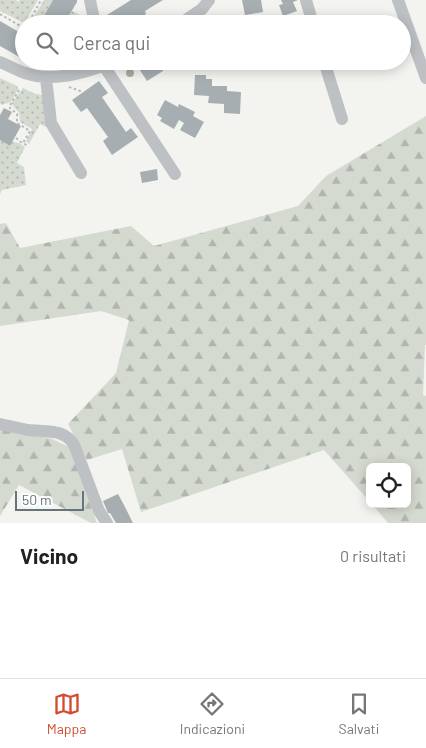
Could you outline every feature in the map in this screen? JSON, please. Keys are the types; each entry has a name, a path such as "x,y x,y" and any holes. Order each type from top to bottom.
{"street":[{"path":"90,0 93,15"},
{"path":"193,15 202,9 209,0"},
{"path":"306,0 310,15"},
{"path":"398,0 403,15"},
{"path":"411,36 426,78"},
{"path":"0,62 15,69"},
{"path":"17,70 26,74 46,78 54,78 82,70"},
{"path":"111,70 175,174"},
{"path":"327,70 342,120"},
{"path":"46,78 51,123 81,173"},
{"path":"0,424 29,430 56,432 70,439 75,447 99,511 107,523"}],"path":[{"path":"33,15 41,0"},
{"path":"0,14 15,23"},
{"path":"68,86 83,92"},
{"path":"19,90 9,107 17,114 17,123 30,131 23,143"},
{"path":"16,138 28,146"}],"green space":[{"path":"0,0 16,0 18,2 20,0 38,0 29,15 15,15 15,18 0,11"},
{"path":"44,0 53,0 44,15 35,15"},
{"path":"72,11 80,15 70,15"},
{"path":"0,78 17,86 18,89 11,102 2,105 0,103"},
{"path":"23,88 46,96 48,120 46,127 40,124 29,144 26,141 32,129 20,122 19,113 12,103"},
{"path":"426,116 426,345 423,395 426,396 426,523 388,523 375,508 411,508 411,463 366,463 366,497 324,450 141,512 122,449 87,460 68,424 116,373 129,320 101,311 0,326 0,224 6,223 20,248 131,226 154,246 298,206 326,176"},
{"path":"0,140 10,146 12,142 19,143 25,147 17,163 24,167 26,185 2,190 0,194"},
{"path":"0,428 50,438 69,447 97,523 91,523 19,485 0,516"}],"building":[{"path":"53,0 77,0 69,15 44,15"},
{"path":"131,0 163,0 145,11 144,15 107,15"},
{"path":"242,0 261,0 263,12 245,15"},
{"path":"281,0 298,0 293,2 297,11 283,15 279,5 283,4"},
{"path":"0,21 15,30 15,54 0,46"},
{"path":"140,70 162,70 163,71 147,81"},
{"path":"195,75 206,75 206,79 212,79 212,86 227,86 227,91 241,92 240,114 224,113 224,104 208,103 209,96 194,95"},
{"path":"99,81 108,93 102,97 126,132 131,128 138,137 112,155 103,141 108,137 87,108 81,112 72,100"},
{"path":"165,100 178,107 179,104 195,112 193,116 204,122 195,138 180,130 184,123 179,120 174,129 160,121 162,118 157,115"},
{"path":"4,108 12,112 8,119 21,126 10,146 0,140 0,115"},
{"path":"157,169 158,180 142,183 140,172"},
{"path":"118,494 133,523 116,523 110,513 108,513 103,501"}]}
